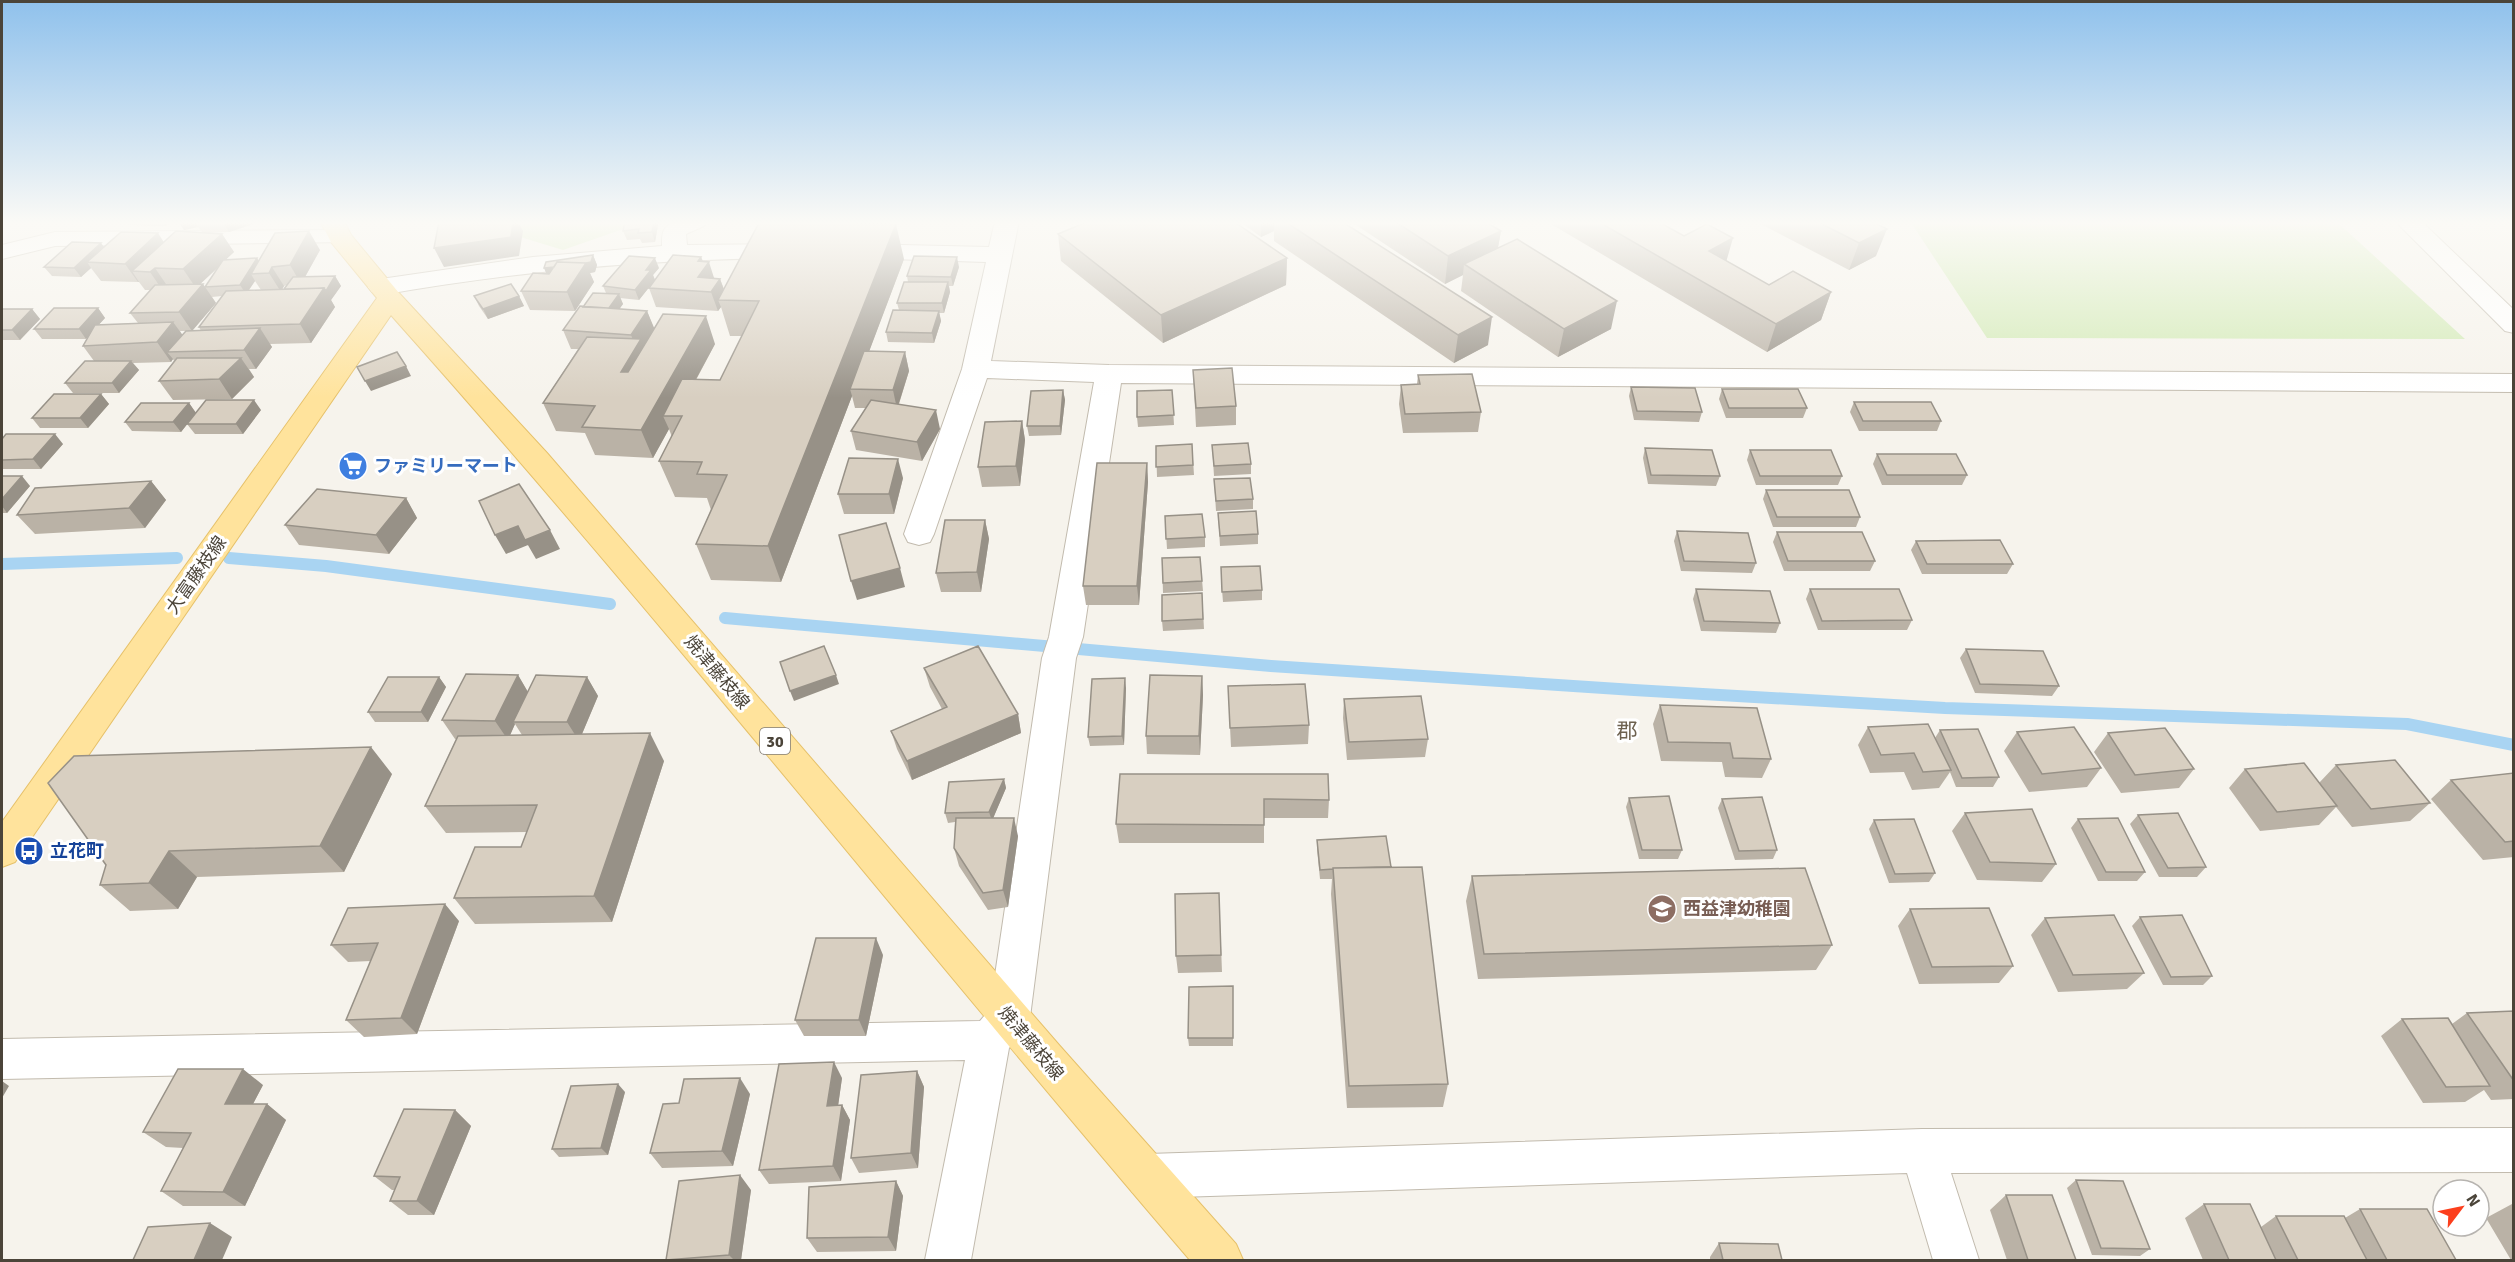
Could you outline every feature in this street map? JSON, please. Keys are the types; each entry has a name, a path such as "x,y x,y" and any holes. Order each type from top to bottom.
{"main road":[{"name":"焼津藤枝線","path":"376,280 537,460 999,1029 1148,1176 1220,1260"},
{"name":"大富藤枝線","path":"2,851 386,293"}],"street":[{"path":"386,293 426,280"},
{"path":"919,534 976,369 994,280"},
{"path":"2468,280 2514,325"},
{"path":"976,369 1109,374 2514,383"},
{"path":"948,1260 999,1029 1109,374"},
{"path":"2,1059 999,1029"},
{"path":"1148,1176 1922,1151 2514,1150"},
{"path":"1922,1151 1956,1260"}],"green space":[{"path":"1949,280 2400,280 2465,339 1987,338"}],"building":[{"path":"210,280 243,280 240,285 205,287"},
{"path":"291,280 333,280 326,291 324,288 284,289"},
{"path":"528,280 575,280 567,292 521,291"},
{"path":"608,280 643,280 635,290 603,286"},
{"path":"655,280 719,280 711,292 649,288"},
{"path":"729,280 874,280 768,546 696,544 727,475 697,474 702,462 659,461 682,416 663,416 682,379 720,380 759,301 718,300"},
{"path":"1116,280 1239,280 1161,315"},
{"path":"1374,280 1434,280 1492,317 1458,335"},
{"path":"1488,280 1583,280 1617,301 1564,329"},
{"path":"1699,280 1760,280 1769,285 1778,280 1809,280 1831,292 1776,324"},
{"path":"904,282 948,282 942,303 897,303"},
{"path":"203,284 179,312 130,313 155,285"},
{"path":"511,284 519,296 483,309 474,296"},
{"path":"324,288 300,324 199,327 226,291"},
{"path":"593,293 619,294 609,308 583,307"},
{"path":"580,306 647,311 631,335 563,330"},
{"path":"54,308 98,308 79,329 34,329"},
{"path":"2,309 32,309 12,330 2,330"},
{"path":"893,310 939,311 932,333 886,332"},
{"path":"663,314 706,316 641,430 582,427 595,406 543,403 587,337 641,339 621,372 628,372"},
{"path":"173,322 157,342 83,346 95,325"},
{"path":"260,328 244,350 167,352 186,331"},
{"path":"864,351 905,352 893,390 850,389"},
{"path":"397,352 406,366 365,381 357,367"},
{"path":"177,358 241,358 219,379 159,381"},
{"path":"85,361 131,361 112,383 65,383"},
{"path":"1232,368 1236,406 1196,408 1193,370"},
{"path":"1472,374 1481,412 1405,414 1401,385 1420,384 1418,375"},
{"path":"1631,387 1695,388 1702,412 1637,411"},
{"path":"1722,389 1798,389 1807,408 1729,408"},
{"path":"1063,390 1060,426 1027,426 1031,391"},
{"path":"1172,390 1174,415 1137,417 1137,391"},
{"path":"54,394 101,394 80,418 32,418"},
{"path":"206,400 254,400 236,424 187,424"},
{"path":"871,400 936,410 917,442 851,431"},
{"path":"1854,402 1931,402 1941,421 1863,421"},
{"path":"141,403 189,403 173,422 125,422"},
{"path":"1022,421 1016,466 978,467 985,422"},
{"path":"6,434 55,434 33,459 2,460 2,439"},
{"path":"1248,443 1251,464 1214,466 1212,445"},
{"path":"1192,444 1193,465 1156,467 1156,446"},
{"path":"1645,448 1712,450 1720,476 1651,475"},
{"path":"1750,450 1831,450 1842,476 1760,476"},
{"path":"1877,454 1956,454 1967,475 1887,475"},
{"path":"849,458 898,459 889,494 838,494"},
{"path":"1097,463 1147,463 1137,586 1083,586"},
{"path":"2,476 22,476 2,499"},
{"path":"1250,478 1253,499 1216,501 1214,479"},
{"path":"151,481 129,508 17,515 35,488"},
{"path":"519,484 550,530 525,540 518,526 495,535 479,501"},
{"path":"317,489 406,498 376,535 285,525"},
{"path":"1766,490 1849,490 1860,517 1777,517"},
{"path":"1256,511 1258,534 1220,536 1218,513"},
{"path":"1202,514 1205,537 1166,539 1165,516"},
{"path":"945,520 985,520 977,572 936,573"},
{"path":"886,523 900,568 851,581 839,535"},
{"path":"1677,531 1748,533 1756,563 1684,561"},
{"path":"1777,532 1862,532 1875,561 1788,561"},
{"path":"2000,540 2013,564 1927,564 1916,541"},
{"path":"1200,557 1202,581 1163,583 1162,558"},
{"path":"1260,566 1262,590 1222,592 1221,567"},
{"path":"1696,589 1770,591 1780,623 1704,621"},
{"path":"1810,589 1899,589 1912,620 1822,621"},
{"path":"1202,593 1203,619 1162,621 1162,595"},
{"path":"824,646 836,675 790,691 780,662"},
{"path":"978,646 1018,714 907,761 891,731 947,707 924,668"},
{"path":"1966,649 2043,651 2059,686 1980,684"},
{"path":"466,674 518,675 495,721 442,720"},
{"path":"536,675 587,677 567,722 513,722"},
{"path":"1150,675 1202,676 1199,736 1146,736"},
{"path":"388,677 439,677 421,712 368,712"},
{"path":"1125,678 1122,736 1088,737 1092,679"},
{"path":"1305,684 1309,725 1230,728 1228,686"},
{"path":"1421,696 1428,739 1349,742 1344,699"},
{"path":"1660,705 1757,708 1771,759 1733,758 1730,743 1668,742"},
{"path":"1928,724 1951,770 1923,772 1914,753 1881,755 1868,727"},
{"path":"2074,727 2101,768 2042,774 2017,732"},
{"path":"2165,728 2194,769 2135,775 2108,733"},
{"path":"1978,729 1999,777 1962,778 1940,730"},
{"path":"650,733 594,896 454,898 475,847 521,847 537,805 425,806 458,736"},
{"path":"371,747 320,846 169,851 149,883 100,885 106,865 48,783 74,756"},
{"path":"2395,760 2430,803 2371,809 2336,765"},
{"path":"2304,763 2337,806 2277,812 2245,769"},
{"path":"2514,773 2514,841 2505,842 2451,780"},
{"path":"1120,774 1328,774 1329,800 1264,799 1264,825 1116,824"},
{"path":"1004,779 989,812 945,813 949,782"},
{"path":"1669,796 1682,850 1642,850 1629,798"},
{"path":"1762,797 1777,850 1739,851 1722,799"},
{"path":"2032,809 2056,864 1990,862 1965,813"},
{"path":"2178,813 2206,867 2168,868 2138,815"},
{"path":"956,818 1014,818 1003,890 983,893 954,848"},
{"path":"2118,818 2145,872 2106,872 2078,819"},
{"path":"1914,819 1935,873 1895,874 1874,820"},
{"path":"1386,836 1391,867 1320,870 1317,840"},
{"path":"1422,867 1448,1084 1349,1086 1333,868"},
{"path":"1805,868 1832,945 1484,954 1472,876"},
{"path":"1219,893 1221,955 1176,956 1175,894"},
{"path":"445,904 401,1018 346,1020 378,943 331,945 348,908"},
{"path":"1989,908 2013,966 1932,967 1910,909"},
{"path":"2114,915 2144,973 2073,975 2045,918"},
{"path":"2182,915 2212,976 2171,977 2140,917"},
{"path":"816,938 876,938 859,1020 795,1020"},
{"path":"1233,986 1233,1038 1188,1038 1189,987"},
{"path":"2514,1011 2514,1081 2467,1013"},
{"path":"2448,1018 2490,1086 2446,1087 2402,1019"},
{"path":"834,1062 827,1106 842,1105 833,1166 759,1170 779,1064"},
{"path":"178,1069 243,1069 225,1104 267,1104 223,1192 161,1191 191,1133 143,1132"},
{"path":"917,1071 911,1153 851,1158 861,1075"},
{"path":"740,1078 722,1151 650,1153 663,1104 679,1103 684,1079"},
{"path":"618,1084 601,1148 552,1149 571,1086"},
{"path":"404,1109 455,1110 417,1201 390,1201 400,1177 374,1176"},
{"path":"740,1175 729,1255 666,1260 679,1181"},
{"path":"2076,1180 2123,1181 2150,1249 2101,1248"},
{"path":"896,1181 888,1237 807,1238 809,1187"},
{"path":"2006,1195 2052,1195 2076,1260 2028,1260"},
{"path":"2204,1204 2250,1204 2276,1260 2229,1260"},
{"path":"2360,1209 2427,1209 2431,1216 2431,1238 2443,1238 2456,1260 2387,1260"},
{"path":"2276,1216 2344,1216 2367,1260 2298,1260"},
{"path":"210,1223 194,1260 133,1260 148,1227"},
{"path":"1719,1243 1778,1244 1782,1260 1723,1260"}],"waterway":[{"path":"2,564 177,558"},
{"path":"229,558 326,566 610,604"},
{"path":"725,618 1271,666 1634,690 1945,708 2407,724 2514,745"}],"place":[{"name":"ファミリーマート","path":"353,466"},
{"name":"立花町","path":"29,851"},
{"name":"西益津幼稚園","path":"1662,909"}],"district":[{"name":"郡","path":"1627,731"}]}
